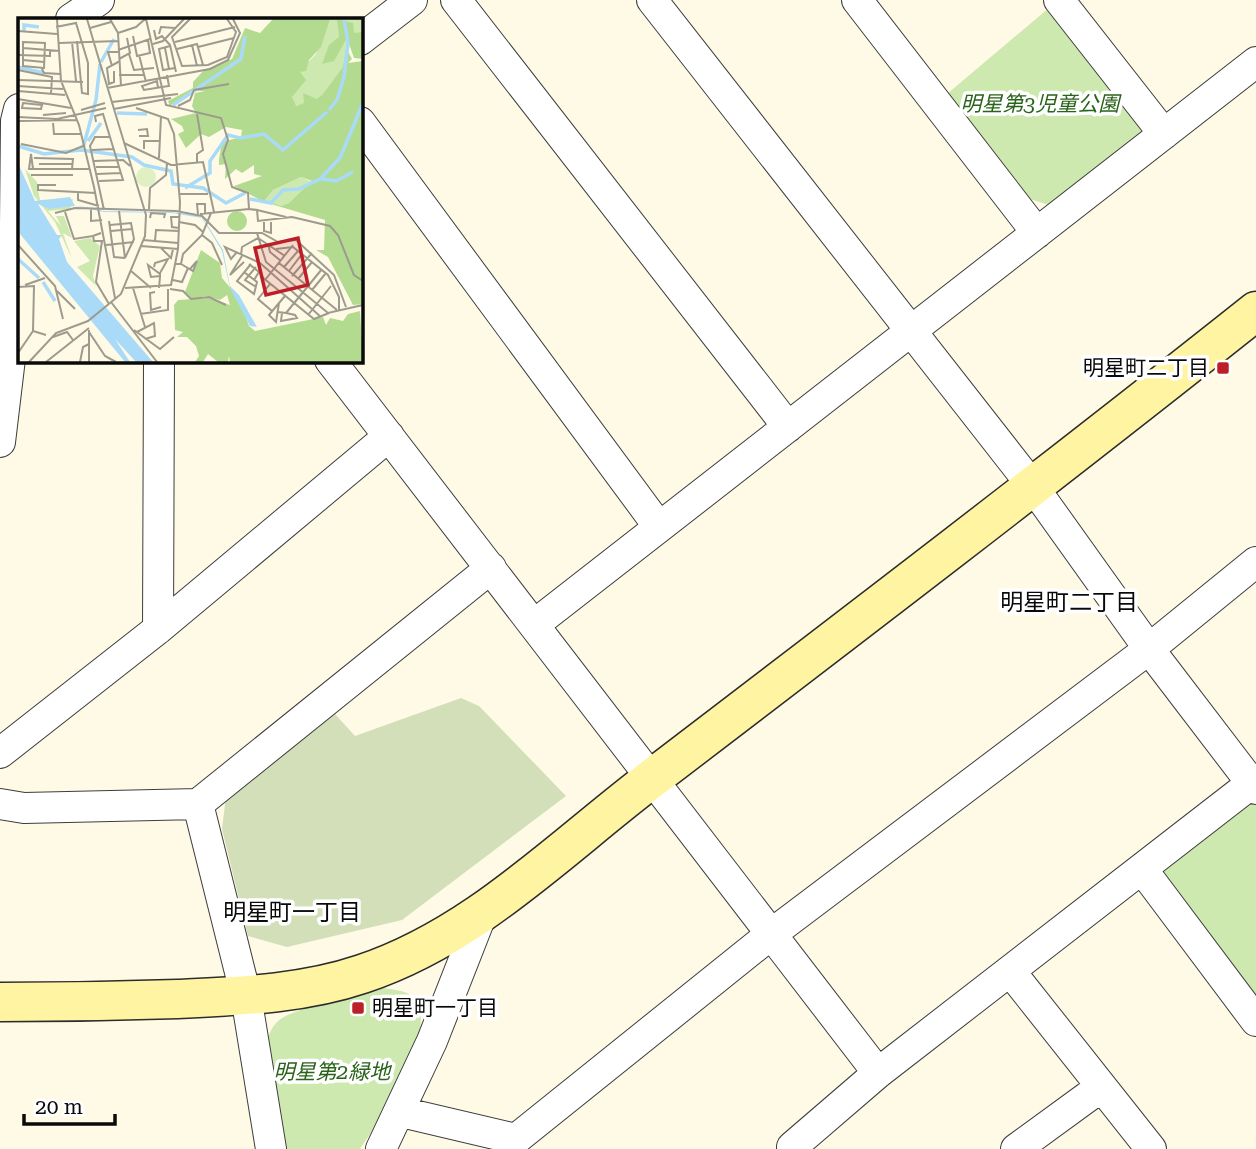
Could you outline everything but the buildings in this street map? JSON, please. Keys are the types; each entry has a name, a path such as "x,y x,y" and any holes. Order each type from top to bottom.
{"street":[{"path":"72,18 99,0"},
{"path":"362,38 412,0"},
{"path":"456,0 788,427"},
{"path":"652,0 1034,488 1149,649 1255,784 878,1073 792,1147 797,1149"},
{"path":"857,0 1037,233"},
{"path":"1059,0 1164,134"},
{"path":"535,624 1256,62"},
{"path":"0,442 14,325 18,117"},
{"path":"362,125 659,527"},
{"path":"0,1002 246,996 324,985 363,974 433,945 483,911 650,780 1034,488 1256,311"},
{"path":"158,629 159,362"},
{"path":"332,362 535,624 650,780 878,1073"},
{"path":"0,753 158,629 389,436"},
{"path":"401,1112 516,1139 770,934 1149,649 1256,562"},
{"path":"0,804 24,808 198,804 491,568"},
{"path":"198,804 246,996 271,1149"},
{"path":"1142,869 1256,1021"},
{"path":"381,1149 401,1112 483,911"},
{"path":"1010,971 1151,1149"},
{"path":"1016,1149 1101,1087"}],"green space":[{"name":"明星第3児童公園","path":"1050,7 1144,131 1055,207 1030,199 947,94"},
{"path":"461,698 479,706 566,796 402,920 287,947 248,936 222,829 226,796 335,714 355,736"},
{"path":"1256,802 1256,1007 1161,873 1243,803"},
{"name":"明星第2緑地","path":"383,988 402,991 417,1002 421,1017 419,1036 404,1078 360,1149 278,1149 268,1098 265,1058 267,1041 273,1027 284,1017 305,1009"}],"place":[{"name":"明星町二丁目","path":"1223,368"},
{"name":"明星町一丁目","path":"358,1008"}],"district":[{"name":"明星町二丁目","path":"1069,602"},
{"name":"明星町一丁目","path":"292,912"}]}
